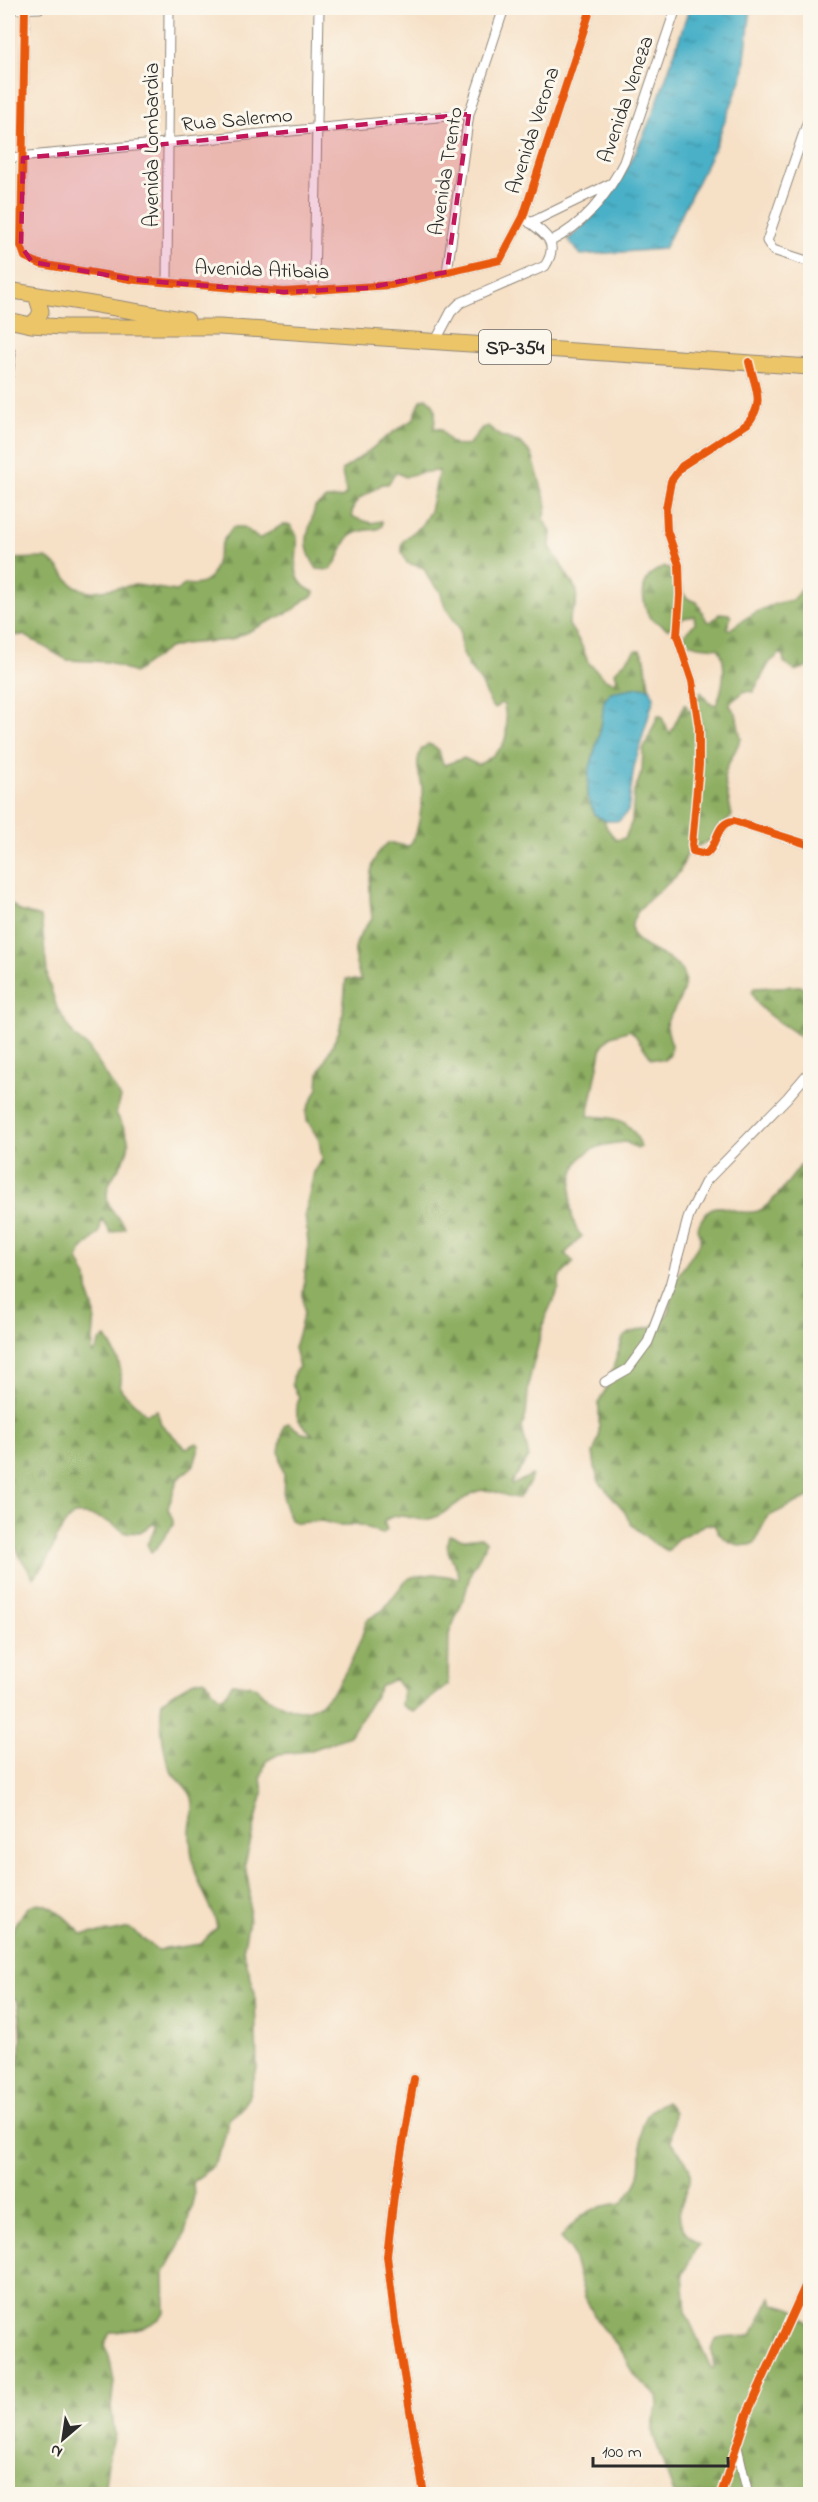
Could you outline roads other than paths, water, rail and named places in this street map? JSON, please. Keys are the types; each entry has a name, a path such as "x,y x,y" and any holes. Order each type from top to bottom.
{"main road":[{"name":"SP-354","path":"8,290 220,327"},
{"path":"31,325 41,311 36,295"},
{"name":"SP-354","path":"8,320 31,325 220,327 810,367"}],"street":[{"path":"23,158 25,8"},
{"path":"8,9 40,8"},
{"name":"Avenida Lombardia","path":"167,282 170,143 169,8"},
{"path":"314,291 319,8"},
{"name":"Avenida Trento","path":"447,272 469,114 504,8"},
{"name":"Avenida Verona","path":"500,260 526,220 591,8"},
{"name":"Avenida Veneza","path":"526,220 614,182 624,162 676,8"},
{"name":"Rua Salermo","path":"8,158 469,114"},
{"path":"810,115 767,241 773,250 810,262"},
{"name":"Avenida Atibaia","path":"23,158 21,246 24,254 30,260 40,264 135,280 284,292 383,286 500,260"},
{"path":"550,241 577,226 614,182"},
{"path":"435,342 451,312 460,303 545,266 552,248 550,241 526,220"},
{"path":"8,347 11,354 8,376"},
{"path":"749,362 758,401 756,415 747,424 682,466 671,481 666,508 667,530 679,565 680,595 677,636 692,681 699,728 699,765 692,844 693,851 706,854 711,851 722,826 728,821 734,821 810,845"},
{"path":"605,1382 628,1369 648,1342 670,1285 689,1215 706,1181 787,1098 810,1071"},
{"path":"414,2079 394,2195 387,2256 395,2322 424,2494"},
{"path":"721,2494 747,2414 810,2275"},
{"path":"736,2445 748,2494"}],"water":[{"path":"689,8 751,8 743,75 714,149 664,249 581,255 568,240 604,204 627,169 658,101"},
{"path":"639,687 650,688 654,697 634,767 628,811 619,821 606,821 595,815 587,796 589,771 601,728 604,701 611,692"}]}
